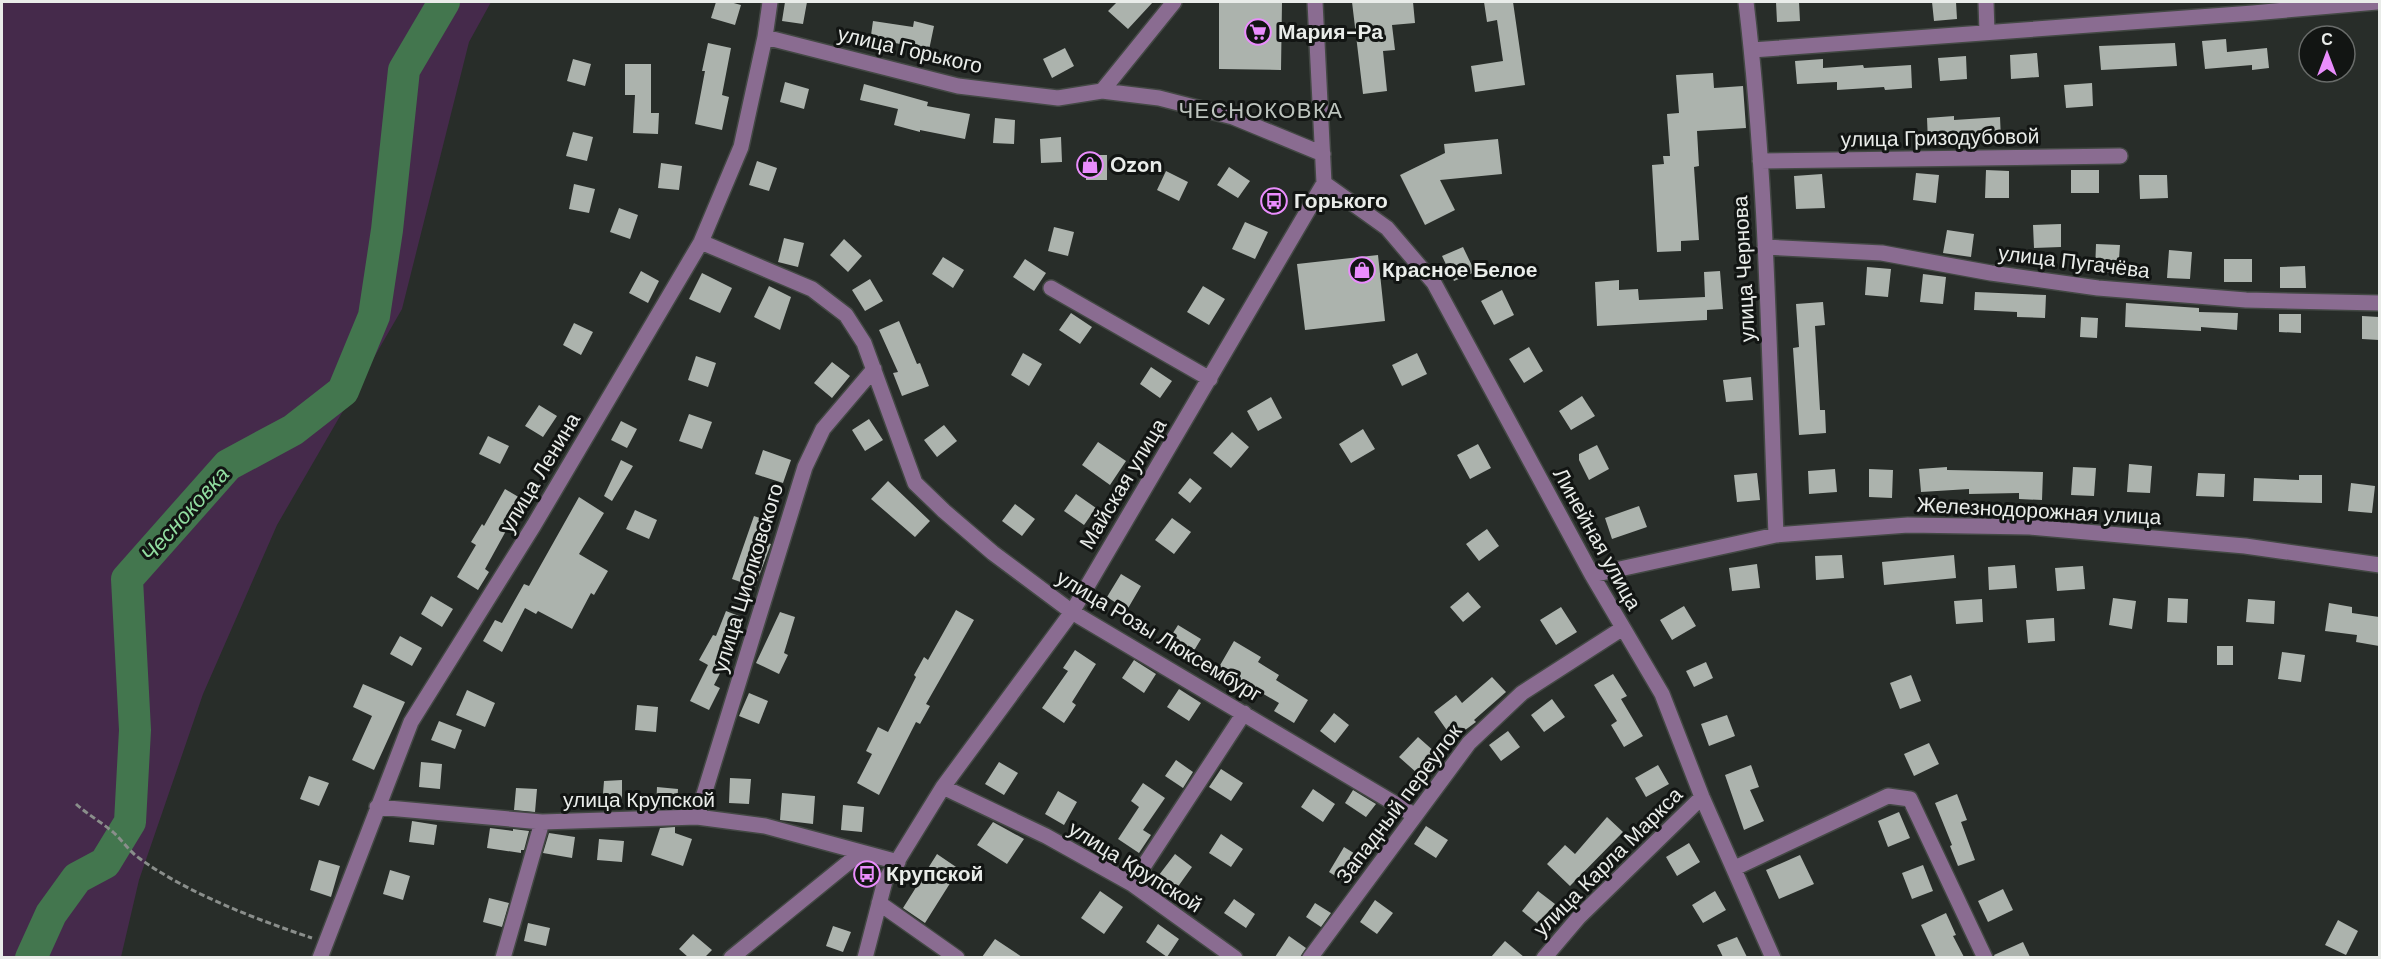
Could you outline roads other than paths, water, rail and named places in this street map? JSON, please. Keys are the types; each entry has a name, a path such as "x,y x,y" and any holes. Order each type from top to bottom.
{"street":[{"name":"улица Ленина","path":"320,957 411,723 534,525 701,242 741,147 765,37 770,2"},
{"path":"1102,91 1174,2"},
{"path":"1315,2 1324,183"},
{"name":"улица Чернова","path":"1746,2 1752,50 1765,247 1776,535"},
{"path":"1986,2 1987,32"},
{"path":"1752,50 2377,2"},
{"name":"улица Горького","path":"765,37 958,86 1058,98 1102,91 1159,98 1233,117 1323,154"},
{"name":"улица Гризодубовой","path":"1760,161 2120,156"},
{"name":"Майская улица","path":"865,957 885,881 943,788 1072,612 1324,183"},
{"name":"Линейная улица","path":"1324,183 1387,228 1434,283 1592,575 1662,694 1702,797 1773,957"},
{"name":"улица Розы Люксембург","path":"701,242 812,289 846,315 864,343 915,483 993,553 1072,612 1414,815"},
{"name":"улица Пугачёва","path":"1765,247 1882,253 1991,273 2098,288 2247,300 2379,303"},
{"path":"1051,288 1210,378"},
{"name":"улица Циолковского","path":"697,817 805,467 822,429 874,369"},
{"name":"Железнодорожная улица","path":"1592,575 1776,535 1908,525 2030,527 2245,546 2379,565"},
{"name":"Западный переулок","path":"1311,957 1469,743 1522,693 1623,628"},
{"path":"1132,884 1244,713"},
{"name":"улица Крупской","path":"943,788 1046,836 1132,884 1235,957"},
{"path":"1735,868 1888,796 1910,799 1985,957"},
{"name":"улица Карла Маркса","path":"1544,957 1579,917 1702,797"},
{"name":"улица Крупской","path":"377,807 542,822 697,817 765,826 898,862"},
{"path":"503,957 542,822"},
{"path":"731,957 860,853"},
{"path":"879,903 957,957"}],"waterway":[{"name":"Чесноковка","path":"31,958 51,914 77,878 105,863 130,822 135,730 127,579 228,465 293,430 343,391 374,316 387,230 404,70 444,2"}],"place":[{"name":"Мария-Ра","path":"1258,32"},
{"name":"Ozon","path":"1090,165"},
{"name":"Горького","path":"1274,201"},
{"name":"Красное Белое","path":"1362,270"},
{"name":"Крупской","path":"867,874"}],"district":[{"name":"ЧЕСНОКОВКА","path":"1261,110"}]}
